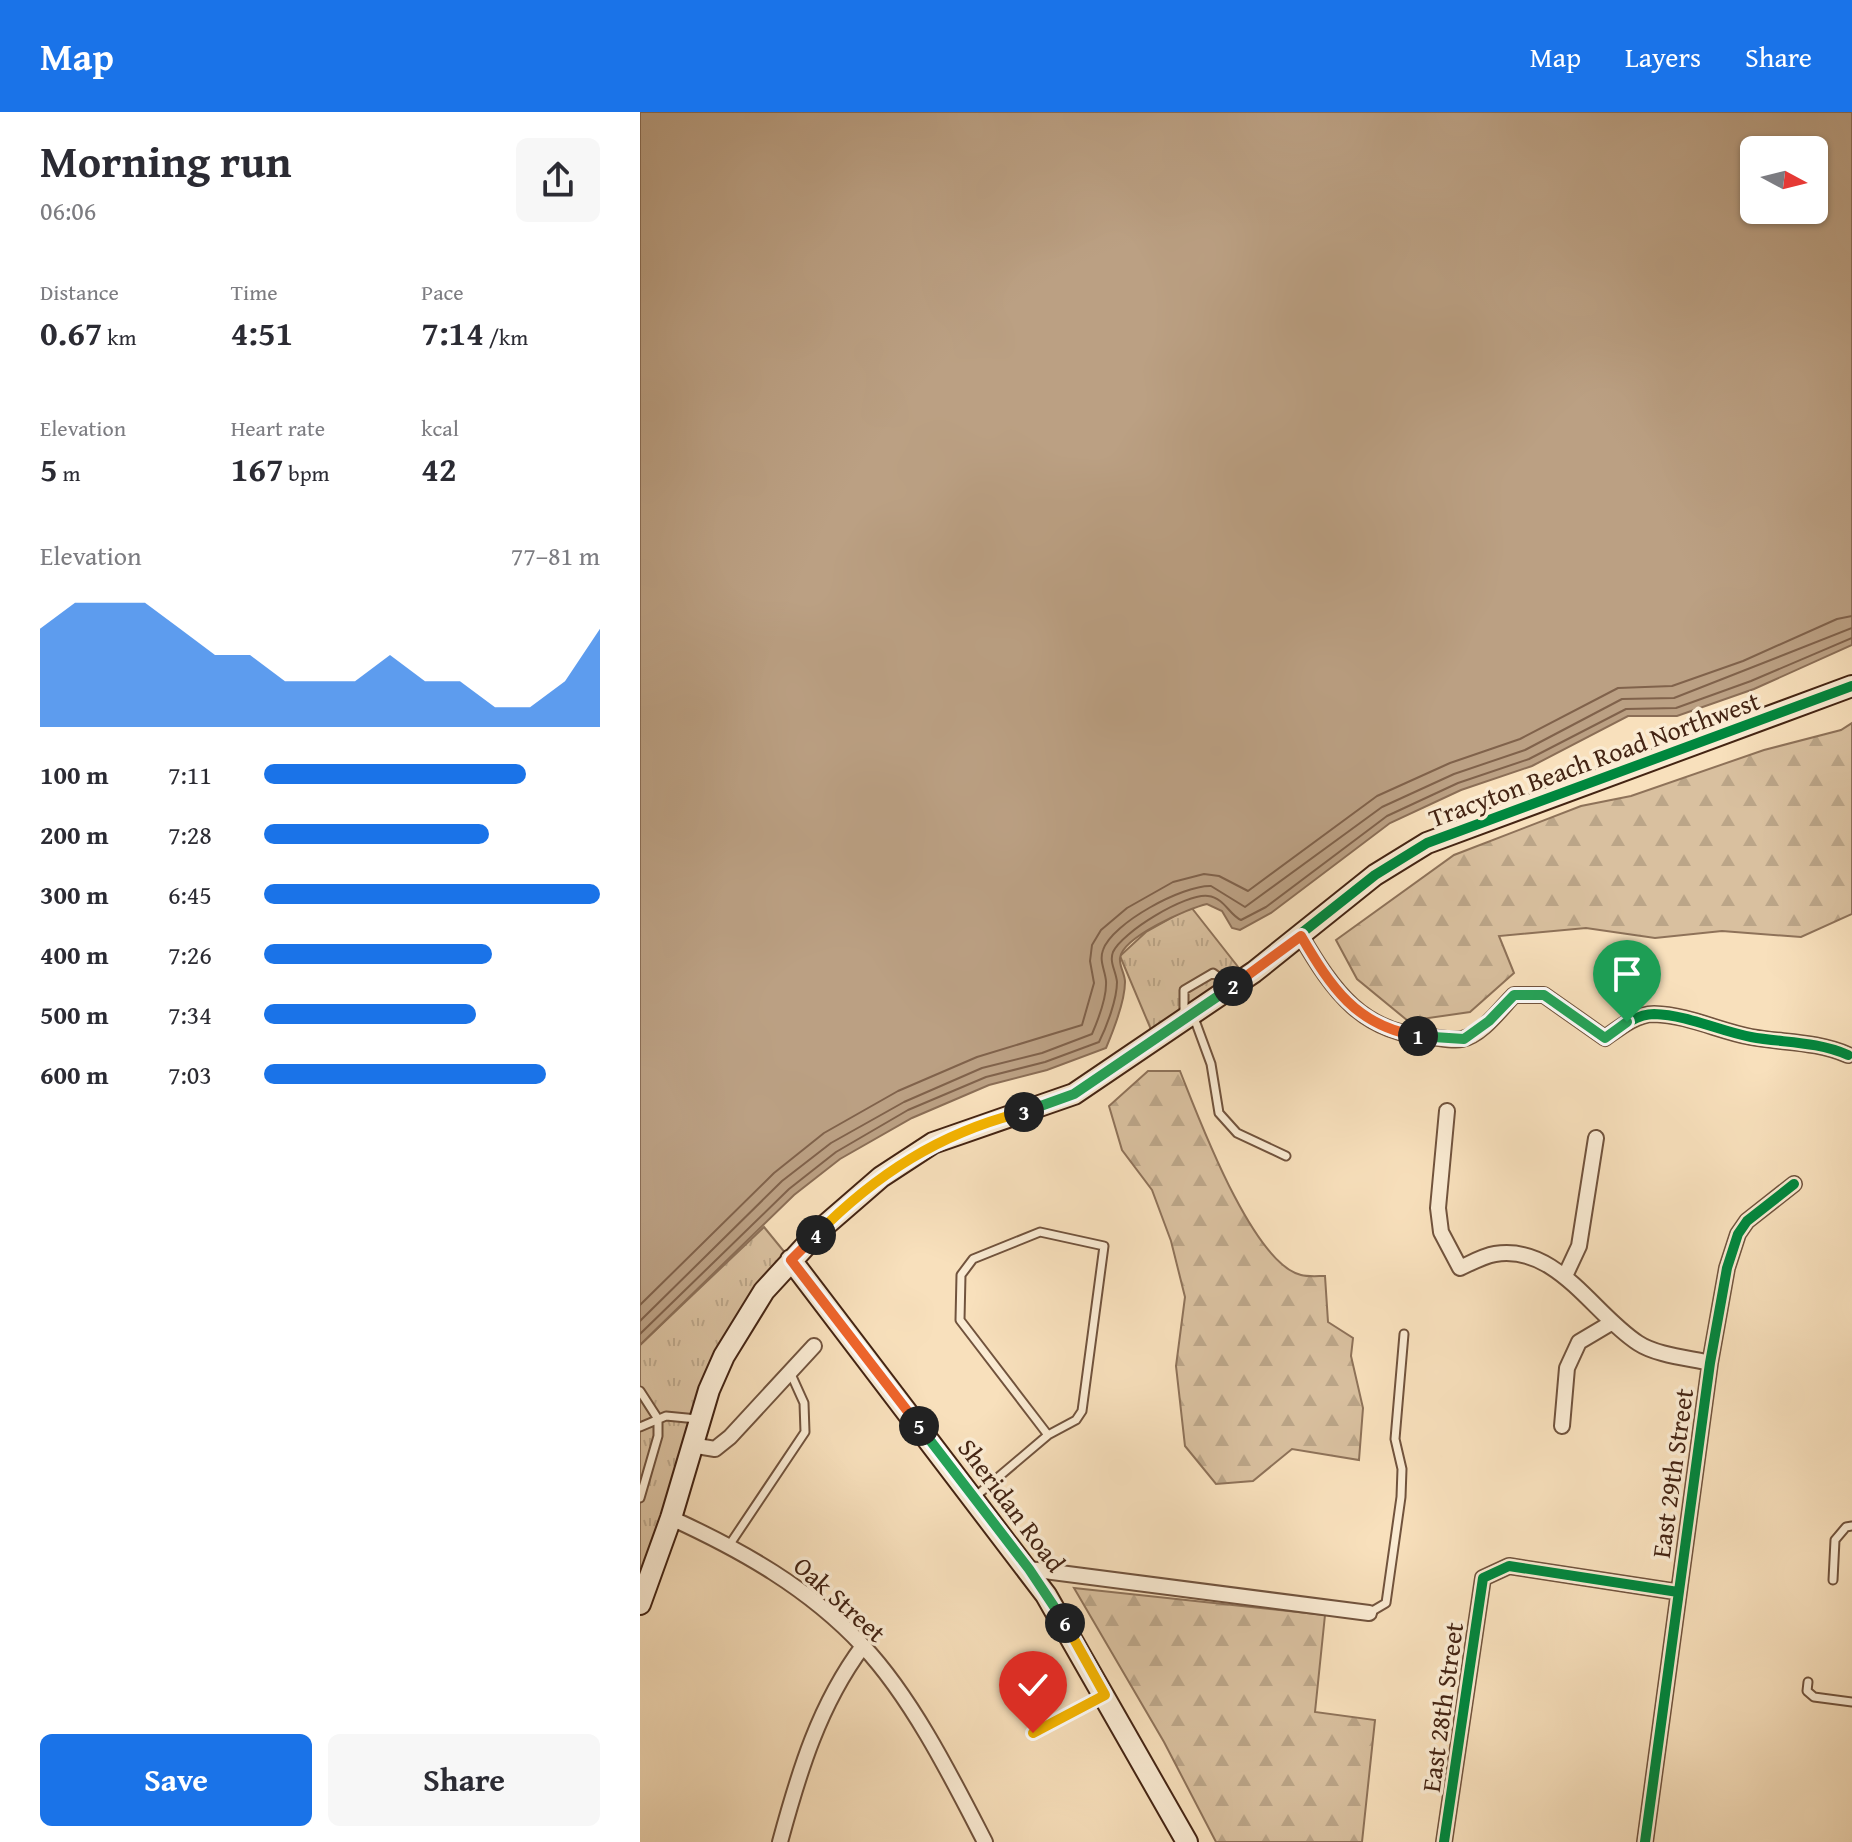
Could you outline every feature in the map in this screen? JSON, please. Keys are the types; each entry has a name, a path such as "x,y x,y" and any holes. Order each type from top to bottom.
{"main road":[{"name":"Tracyton Beach Road Northwest","path":"640,1604 671,1518 699,1419 739,1326 791,1260 856,1197 907,1159 959,1132 1074,1094 1231,987 1301,936 1375,875 1440,837 1852,686"},
{"name":"Sheridan Road","path":"791,1260 1029,1569 1105,1695 1187,1842"}],"street":[{"path":"1301,936 1324,976 1363,1018 1414,1036 1464,1039 1489,1021 1514,995 1544,995 1605,1038 1627,1022 1652,1014 1686,1019 1752,1037 1816,1044 1848,1055"},
{"path":"1447,1111 1438,1208 1441,1232 1460,1268 1496,1254 1532,1257 1565,1276 1611,1323 1641,1346 1710,1363"},
{"path":"1565,1276 1579,1246 1596,1138"},
{"name":"East 29th Street","path":"1645,1842 1710,1363 1727,1268 1738,1234 1747,1221 1794,1184"},
{"path":"1562,1426 1567,1368 1579,1342 1611,1323"},
{"path":"691,1445 715,1449 730,1437 814,1346"},
{"name":"Oak Street","path":"671,1518 730,1544 785,1580 863,1646 897,1689 985,1842"},
{"name":"East 28th Street","path":"1444,1842 1483,1578 1509,1566 1678,1592"},
{"path":"1029,1569 1369,1613"},
{"path":"780,1842 801,1762 826,1704 863,1646"}],"lane":[{"path":"1188,1016 1211,1064 1219,1113 1227,1125 1237,1133 1286,1156"},
{"path":"974,1498 1048,1435 1076,1420 1082,1411 1104,1246 1040,1232 965,1265 961,1275 959,1313 960,1320 1048,1435"},
{"path":"1369,1613 1386,1603 1398,1525 1402,1469 1395,1439 1396,1398 1404,1334"},
{"path":"730,1544 805,1432 804,1403 790,1372"},
{"path":"640,1391 658,1419 652,1466 640,1498"},
{"path":"640,1427 658,1419 699,1419"},
{"path":"1833,1580 1835,1540 1846,1527 1852,1526"},
{"path":"1808,1682 1807,1691 1814,1697 1852,1702"},
{"path":"1033,1733 1105,1695"}],"green space":[{"path":"1852,723 1852,914 1801,937 1722,931 1655,938 1586,928 1499,936 1514,973 1470,1012 1408,1021 1357,979 1336,940 1454,855 1581,806 1631,796 1764,750 1841,730"},
{"path":"1191,907 1246,977 1155,1039 1120,956 1146,932"},
{"path":"1148,1071 1180,1071 1229,1185 1246,1217 1282,1265 1301,1275 1325,1276 1328,1322 1353,1338 1351,1356 1363,1408 1359,1460 1292,1449 1253,1481 1216,1484 1185,1446 1176,1366 1185,1297 1171,1241 1152,1190 1122,1150 1109,1106"},
{"path":"764,1227 791,1260 739,1326 640,1604 640,1345"},
{"path":"1074,1588 1325,1615 1315,1712 1375,1720 1362,1842 1216,1842 1164,1742"}],"water":[{"path":"640,112 1852,112 1852,645 1754,689 1677,716 1628,716 1532,766 1461,790 1390,823 1271,913 1240,930 1232,928 1222,911 1207,904 1158,925 1132,941 1120,958 1125,990 1106,1048 1047,1070 989,1085 912,1118 840,1159 794,1195 640,1345"}],"cycle path":[{"path":"1246,977 1375,875 1427,843 1852,686"},
{"path":"1301,936 1325,975 1352,1006 1386,1028 1407,1034 1462,1039 1484,1027 1514,995 1544,995 1605,1038 1634,1019 1654,1014 1679,1017 1751,1037 1824,1047 1848,1055"},
{"path":"1645,1842 1710,1363 1727,1268 1738,1234 1747,1221 1794,1184"},
{"path":"1444,1842 1483,1578 1509,1566 1678,1592"}],"route":[{"path":"1033,1733 1105,1695 1029,1569 791,1260 856,1197 907,1159 959,1132 1074,1094 1254,972 1301,936 1324,976 1363,1018 1414,1036 1464,1039 1489,1021 1514,995 1544,995 1605,1038 1627,1022"}]}
